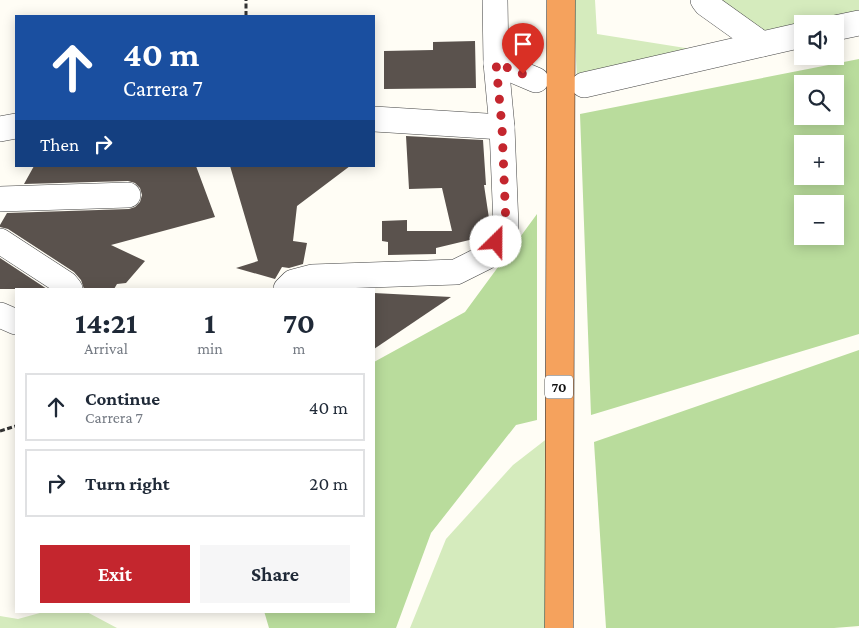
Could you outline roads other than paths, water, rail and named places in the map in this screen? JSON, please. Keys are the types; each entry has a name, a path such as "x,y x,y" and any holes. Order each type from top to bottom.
{"highway":[{"name":"70","path":"559,628 561,0"}],"street":[{"path":"287,288 293,282 312,277 456,272 486,257 506,226 494,0"},
{"path":"703,0 762,44"},
{"path":"844,26 859,23"},
{"path":"584,85 794,38"},
{"path":"496,63 536,80"},
{"path":"375,119 502,127"},
{"path":"0,129 15,126"},
{"path":"0,199 128,195"},
{"path":"0,241 66,284 69,288"},
{"path":"0,315 15,322"}]}
